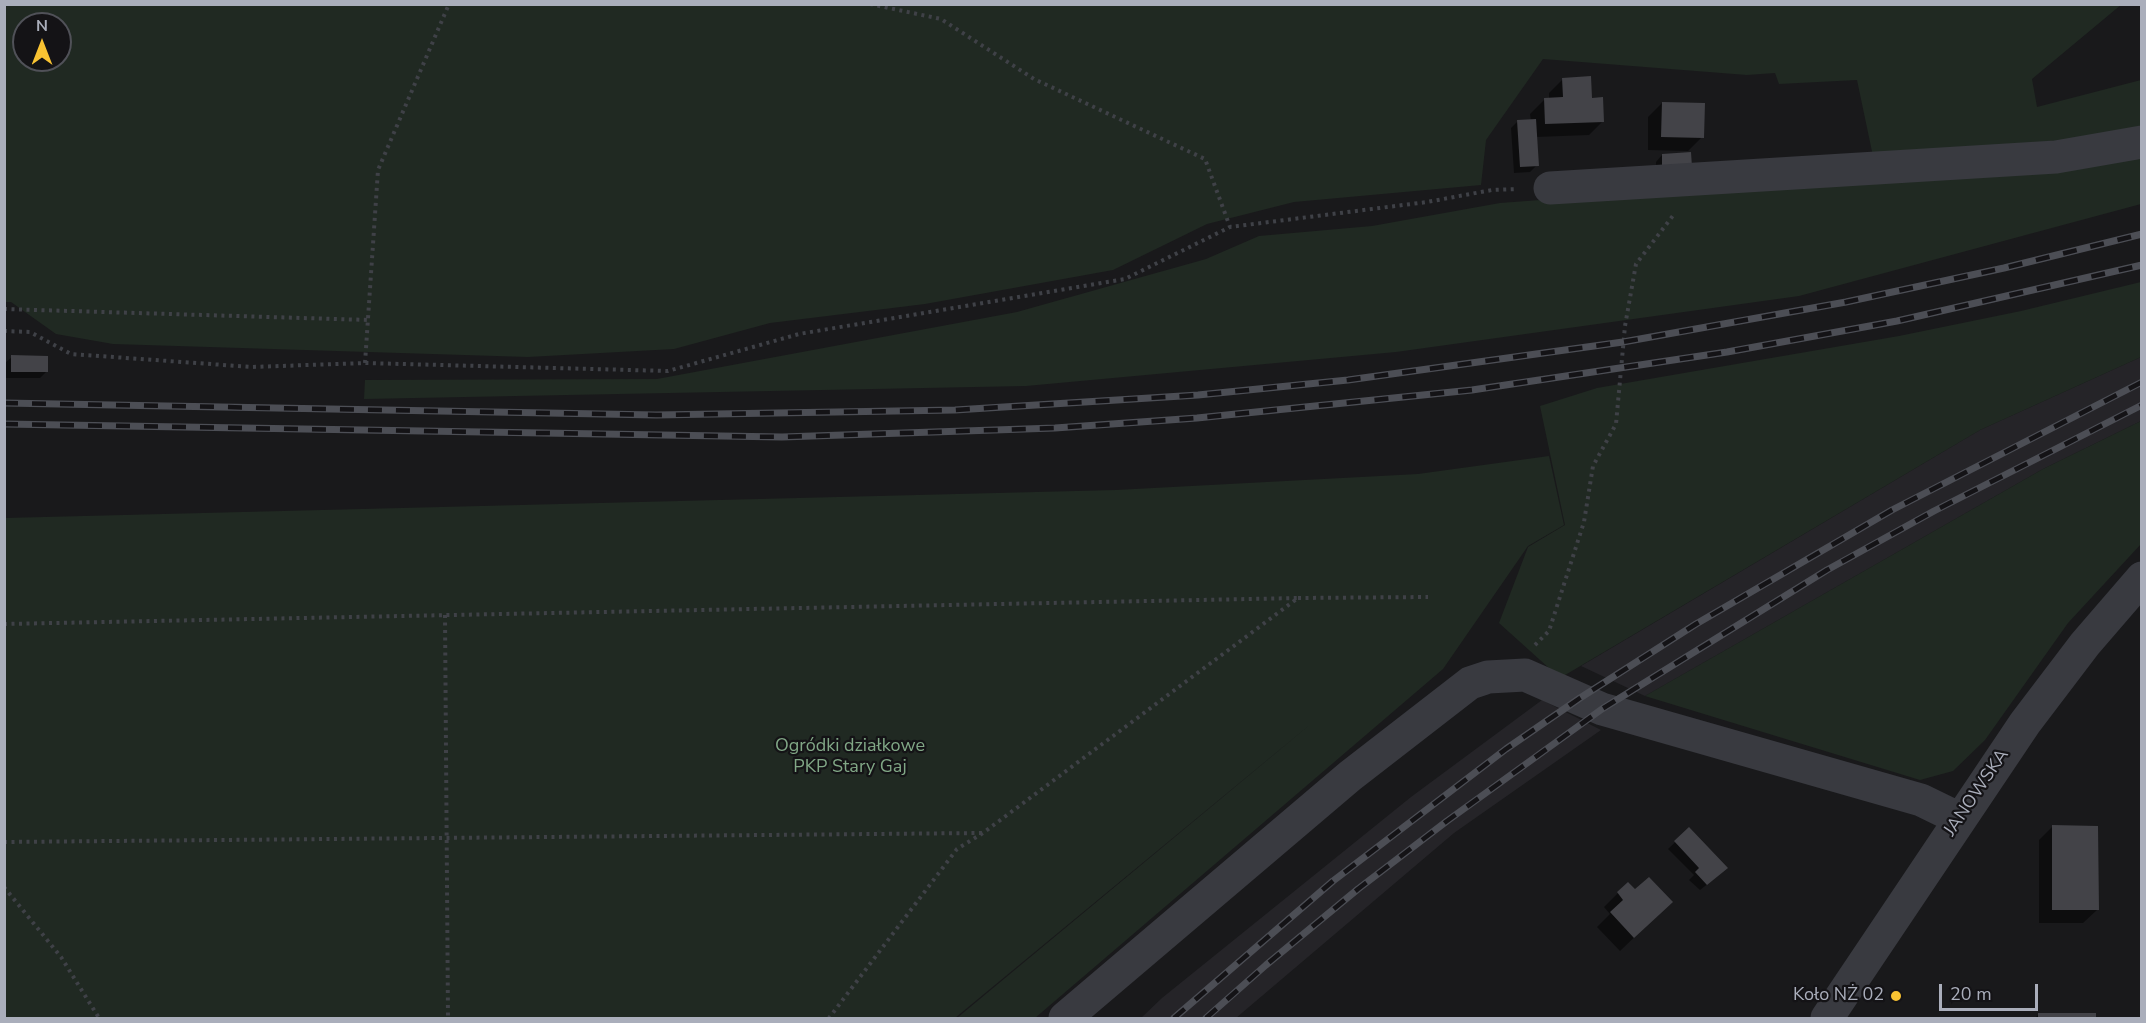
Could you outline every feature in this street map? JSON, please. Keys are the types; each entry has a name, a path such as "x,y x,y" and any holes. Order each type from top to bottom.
{"street":[{"path":"1550,188 2055,157 2142,142"},
{"name":"JANOWSKA","path":"1827,1018 2045,695 2106,618 2142,578"},
{"path":"1065,1018 1360,769 1470,683 1488,677 1525,675 1602,709 1921,800 1960,819"}],"path":[{"path":"366,363 378,170 448,4"},
{"path":"870,4 941,19 1034,79 1205,159 1230,227"},
{"path":"1506,675 1549,631 1584,522 1593,466 1616,424 1617,388 1627,308 1636,264 1701,178"},
{"path":"4,331 30,332 71,354 252,367 366,363 668,370 799,334 1125,279 1230,227 1427,202 1492,190 1550,188"},
{"path":"4,309 369,321"},
{"path":"4,624 1428,597"},
{"path":"829,1018 957,849 982,833 1298,598"},
{"path":"445,615 448,1018"},
{"path":"4,842 446,836 982,833"},
{"path":"4,887 62,957 99,1018"}],"shaded area":[{"path":"2141,357 2141,421 2043,469 1645,696 1581,666 1980,430"},
{"path":"1542,700 1601,730 1454,833 1236,1018 1141,1018 1162,998 1411,797"}],"green space":[{"path":"2122,4 2032,79 2037,107 2141,80 2141,129 2062,146 1874,161 1857,80 1779,84 1775,73 1747,75 1543,59 1486,140 1481,185 1294,202 1207,224 1113,270 925,304 770,323 674,349 528,357 113,344 56,334 11,302 5,302 5,5"},
{"path":"2141,155 2141,204 1799,296 1396,352 1026,386 364,399 365,380 657,379 1017,312 1206,259 1259,236 1372,226 1500,203"},
{"path":"2141,282 2141,357 1980,430 1560,678 1499,623 1528,547 1565,525 1540,406 1597,388 1899,336 2021,311"},
{"path":"2141,421 2141,544 2068,623 1985,740 1953,771 1920,780 1645,696 2043,469"},
{"name":"Ogródki działkowe PKP Stary Gaj","path":"1549,456 1564,525 1528,546 1443,669 1035,1018 957,1018 1318,718 955,1018 5,1018 5,518 1116,490 1418,474"}],"building":[{"path":"1591,76 1592,98 1603,97 1604,122 1545,124 1544,98 1563,97 1562,78"},
{"path":"1662,102 1705,103 1704,138 1661,137"},
{"path":"1536,119 1539,166 1520,167 1517,120"},
{"path":"1691,152 1692,167 1662,168 1662,154"},
{"path":"11,355 48,356 48,372 11,372"},
{"path":"2052,825 2098,826 2099,910 2052,910"},
{"path":"1689,827 1728,868 1707,885 1695,872 1699,868 1674,841"},
{"path":"1649,877 1673,902 1634,938 1610,912 1623,900 1617,892 1628,882 1635,889"},
{"path":"2038,1013 2096,1013 2096,1018 2038,1018"}],"railway":[{"path":"4,403 656,415 955,410 1198,395 1348,380 1623,342 1846,302 2004,268 2142,234"},
{"path":"4,424 782,437 1055,428 1197,418 1472,390 1727,352 1897,321 2142,265"},
{"path":"1174,1018 1333,881 1506,749 1580,698 1696,624 1892,510 2142,382"},
{"path":"1206,1018 1358,889 1447,821 1602,709 1827,570 1934,511 2142,405"}],"place":[{"name":"Koło NŻ 02","path":"1896,996"}]}
